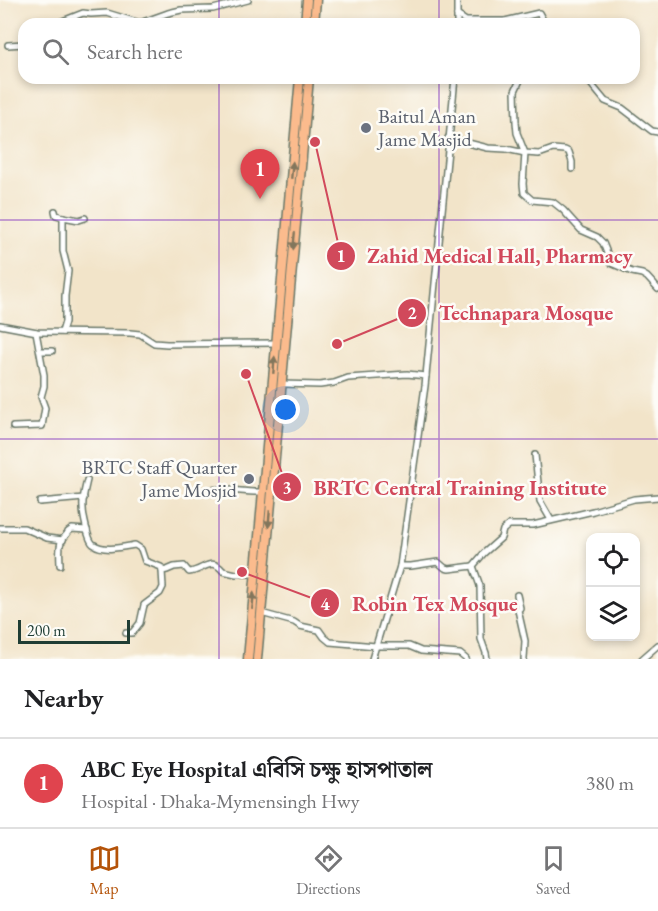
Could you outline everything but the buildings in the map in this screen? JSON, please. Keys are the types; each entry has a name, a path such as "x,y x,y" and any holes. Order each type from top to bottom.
{"highway":[{"path":"306,18 307,0"},
{"path":"314,18 316,0"},
{"path":"248,659 299,84"},
{"path":"257,659 308,84"}],"street":[{"path":"154,18 181,10 213,9 248,0"},
{"path":"457,0 457,15 462,18"},
{"path":"70,18 83,13 91,15 107,13 124,18"},
{"path":"520,18 539,13 542,18"},
{"path":"8,45 18,44"},
{"path":"372,659 399,566 426,376 453,84"},
{"path":"518,84 515,90 516,122 517,133 525,153 524,193 532,200 553,202 581,230 597,237 603,243 611,263 642,274 658,289"},
{"path":"591,84 605,101 622,108 651,131 658,132"},
{"path":"448,138 488,148 525,153 539,154 553,149 565,150 569,152 572,169"},
{"path":"55,211 56,215 63,217 79,220 86,218"},
{"path":"62,332 65,322 68,271 63,251 63,217"},
{"path":"0,325 36,332 140,334 154,343 167,344 276,343"},
{"path":"13,427 42,426 45,408 41,397 44,381 36,332"},
{"path":"40,351 52,351"},
{"path":"281,384 320,385 348,378 407,374 426,376"},
{"path":"535,455 540,501 551,520"},
{"path":"87,480 82,508 91,542 101,547 138,546 145,561 161,567 163,587 160,593 144,605 140,623 132,633 126,633"},
{"path":"208,493 209,490 217,489 245,493 262,492"},
{"path":"399,566 411,567 438,562 448,569 473,566 501,538 502,530 509,525 533,525 634,499 658,497"},
{"path":"40,502 84,498"},
{"path":"0,528 24,528 47,538 63,540"},
{"path":"60,565 61,544 68,532 87,530"},
{"path":"162,571 184,566 189,572 193,572 211,564 218,566 223,572 255,574"},
{"path":"473,566 480,586 481,639 487,659"},
{"path":"517,595 525,641 524,659"},
{"path":"261,613 320,630 330,642 409,646 421,651 460,654 466,659"},
{"path":"642,659 658,645"}],"place":[{"name":"Baitul Aman Jame Masjid","path":"366,128"},
{"name":"Zahid Medical Hall, Pharmacy","path":"315,142"},
{"name":"ABC Eye Hospital এবিসি চক্ষু হাসপাতাল","path":"260,199"},
{"name":"Technapara Mosque","path":"337,344"},
{"name":"BRTC Central Training Institute","path":"246,374"},
{"name":"BRTC Staff Quarter Jame Mosjid","path":"249,479"},
{"name":"Robin Tex Mosque","path":"242,572"}]}
